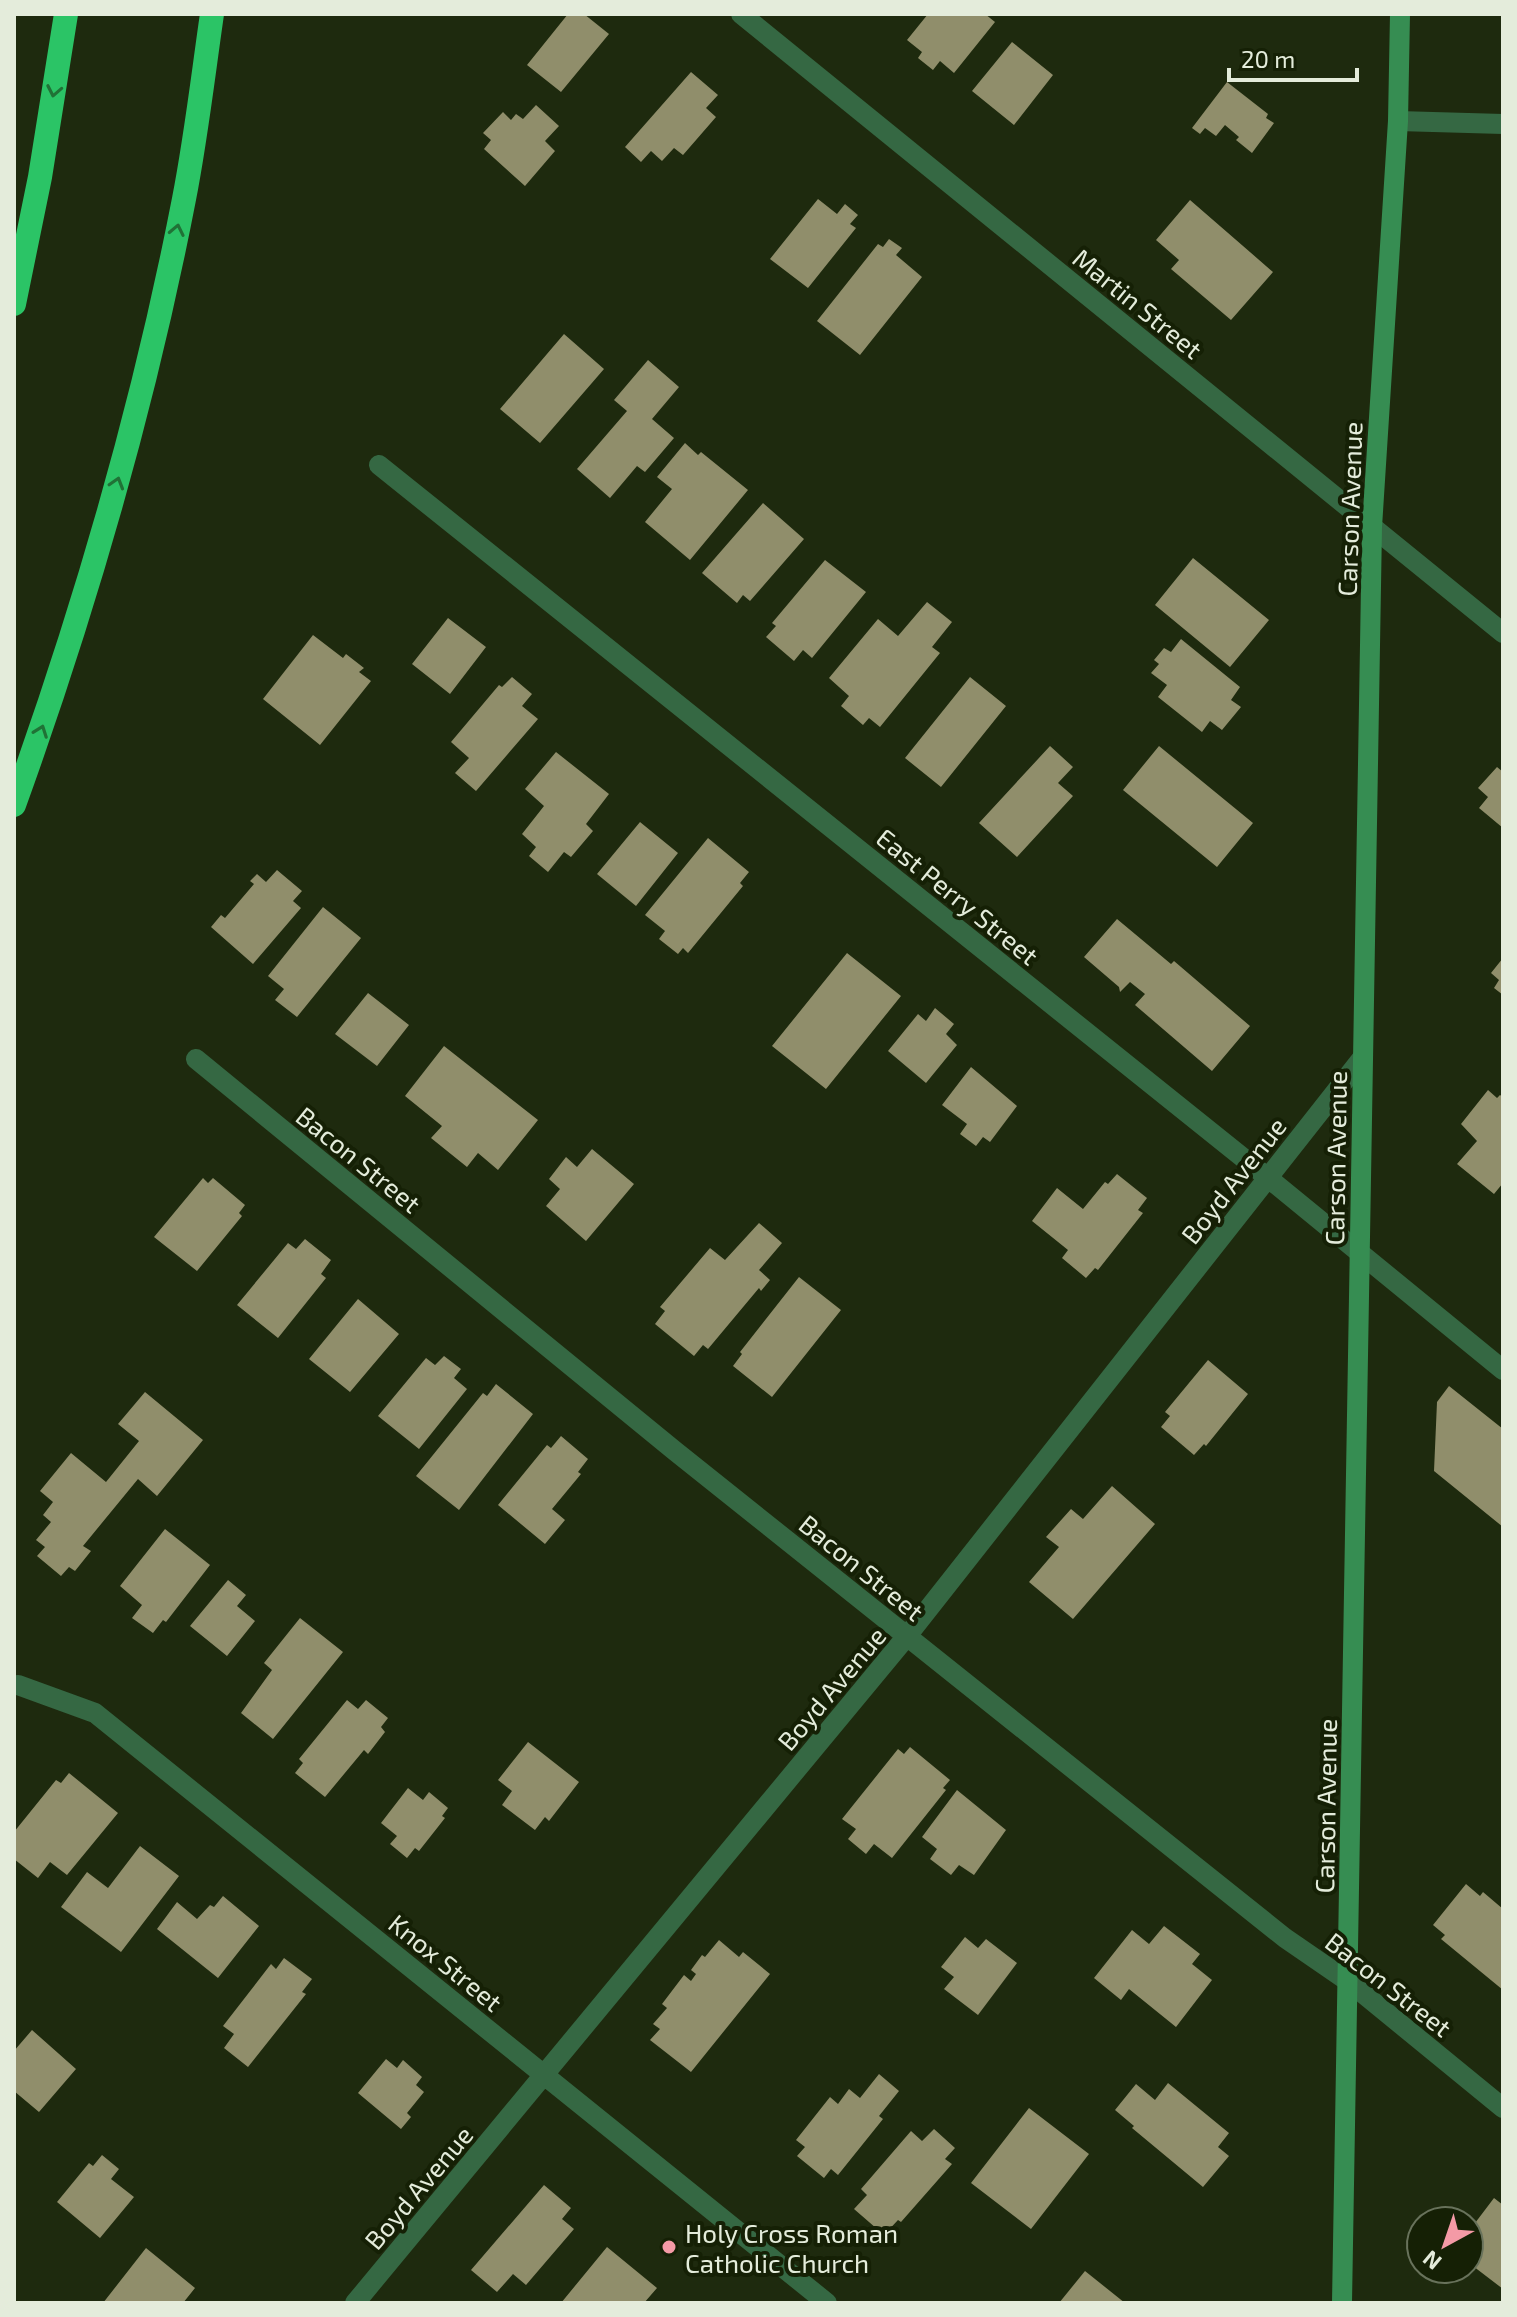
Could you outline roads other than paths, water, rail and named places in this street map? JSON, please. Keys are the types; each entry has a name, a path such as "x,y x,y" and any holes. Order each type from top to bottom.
{"highway":[{"path":"14,304 40,177 66,14"},
{"path":"14,805 45,720 124,462 185,196 212,14"}],"main road":[{"name":"Carson Avenue","path":"1342,2303 1372,527 1398,121 1400,14"}],"street":[{"name":"Martin Street","path":"741,14 1503,633"},
{"path":"1398,121 1503,124"},
{"name":"East Perry Street","path":"379,465 1503,1370"},
{"name":"Boyd Avenue","path":"355,2303 907,1636 1363,1057"},
{"name":"Bacon Street","path":"196,1059 675,1451 1285,1938 1349,1982 1503,2108"},
{"name":"Knox Street","path":"18,1685 95,1713 827,2303"}],"place":[{"name":"Holy Cross Roman Catholic Church","path":"669,2247"}]}
